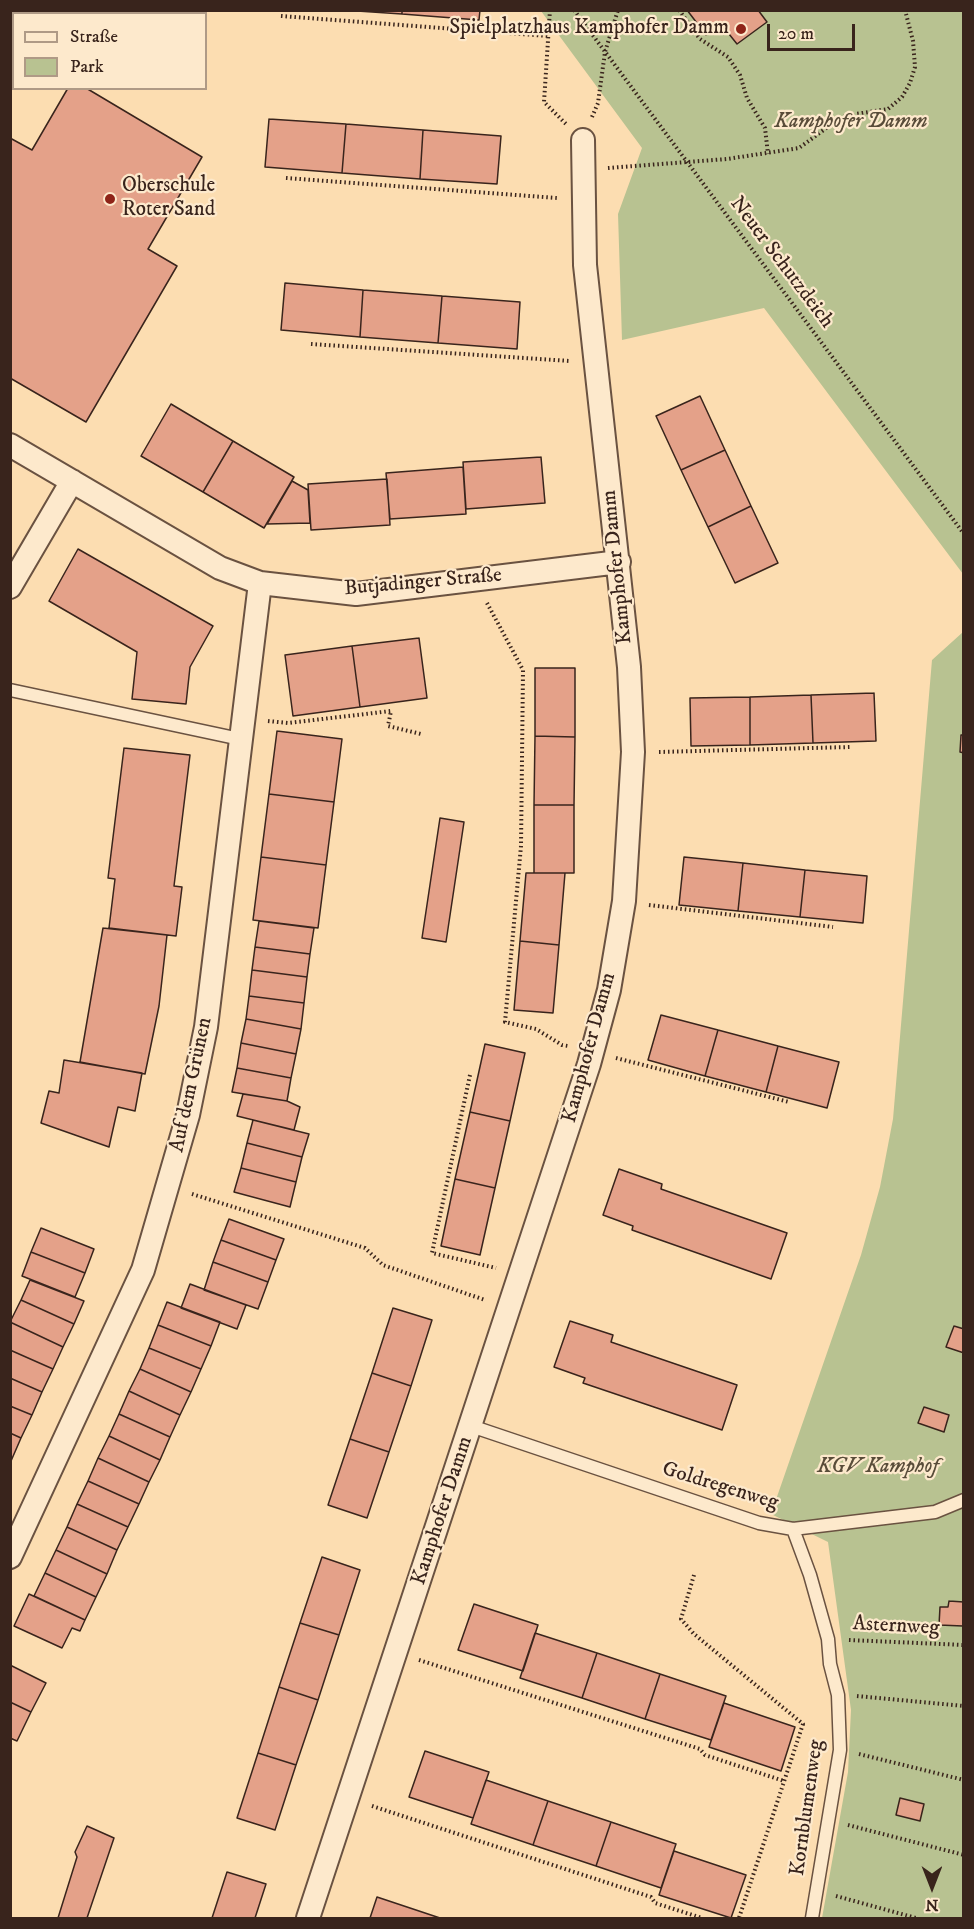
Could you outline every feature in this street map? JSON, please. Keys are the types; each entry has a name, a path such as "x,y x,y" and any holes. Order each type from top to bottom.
{"street":[{"name":"Kamphofer Damm","path":"308,1918 593,1051 609,990 624,901 633,752 629,667 585,265 583,140"},
{"name":"Butjadinger Straße","path":"10,445 220,568 260,583 356,594 619,562"},
{"path":"10,587 72,481"},
{"name":"Auf dem Grünen","path":"10,1557 142,1270 169,1186 188,1115 206,1027 260,583"}],"lane":[{"path":"10,690 242,728"},
{"name":"Goldregenweg","path":"471,1426 759,1523 793,1529 935,1512 963,1500"},
{"name":"Kornblumenweg","path":"793,1529 810,1575 828,1639 830,1664 838,1695 840,1750 812,1918"}],"path":[{"path":"550,10 544,102 583,140 598,103 605,52 618,10"},
{"name":"Neuer Schutzdeich","path":"574,10 963,534"},
{"path":"679,10 700,39 728,57 740,75 747,98 765,128 768,154"},
{"path":"584,170 768,154 799,148 843,116 888,108 902,97 910,84 915,67 913,41 905,10"},
{"path":"281,16 548,36"},
{"path":"286,178 584,200"},
{"path":"311,344 546,360 595,361"},
{"path":"475,580 523,670 521,846 505,1022 536,1029 562,1046 593,1051 789,1102"},
{"path":"242,728 391,711 388,726 421,734"},
{"path":"633,752 850,747"},
{"path":"624,901 663,908 832,927"},
{"path":"470,1075 432,1253 488,1265 520,1275"},
{"path":"169,1186 365,1248 383,1265 508,1308"},
{"path":"694,1575 681,1619 694,1634 803,1724 739,1918"},
{"name":"Asternweg","path":"828,1639 963,1645"},
{"path":"396,1653 700,1749 705,1755 784,1781"},
{"path":"838,1695 963,1706"},
{"path":"840,1750 963,1780"},
{"path":"348,1798 651,1897 655,1903 702,1918"},
{"path":"827,1819 963,1855"},
{"path":"816,1890 916,1918"}],"green space":[{"path":"541,11 963,11 963,574 764,308 622,340 618,214 642,148"},
{"name":"KGV Kamphof","path":"963,632 963,1918 822,1918 848,1772 851,1710 828,1542 771,1514 861,1255 880,1187 893,1119 932,660"}],"building":[{"path":"40,10 86,10 85,12 39,12"},
{"path":"342,10 402,10 402,14"},
{"path":"402,10 480,10 479,20 402,14"},
{"name":"Spielplatzhaus Kamphofer Damm","path":"687,10 758,10 767,22 737,44 721,24 706,35"},
{"name":"Oberschule Roter Sand","path":"67,90 89,90 202,157 148,249 177,266 86,422 10,378 10,138 32,150"},
{"path":"269,119 346,124 342,173 265,167"},
{"path":"346,124 423,130 420,179 342,173"},
{"path":"423,130 501,136 497,184 420,179"},
{"path":"285,283 363,290 360,337 281,330"},
{"path":"363,290 442,296 438,343 360,337"},
{"path":"442,296 520,302 517,349 438,343"},
{"path":"700,396 725,450 681,470 656,416"},
{"path":"171,404 233,441 203,492 141,456"},
{"path":"233,441 294,477 264,528 203,492"},
{"path":"725,450 751,506 708,527 681,470"},
{"path":"541,457 545,503 466,509 463,462"},
{"path":"463,467 466,514 390,519 386,473"},
{"path":"387,479 390,525 311,530 308,484"},
{"path":"292,481 308,490 310,523 267,524"},
{"path":"751,506 778,563 735,583 708,527"},
{"path":"78,549 213,626 190,667 186,704 132,699 137,652 49,601"},
{"path":"419,638 427,698 360,707 352,646"},
{"path":"352,646 360,707 293,716 285,655"},
{"path":"535,668 575,668 575,737 535,736"},
{"path":"874,693 876,741 813,743 811,695"},
{"path":"811,695 813,743 750,745 750,697"},
{"path":"750,697 750,745 691,746 690,698"},
{"path":"277,731 342,739 334,802 269,794"},
{"path":"961,735 964,735 964,753 960,752"},
{"path":"535,736 575,737 574,805 534,805"},
{"path":"124,748 190,755 174,886 182,887 176,936 109,928 115,879 108,878"},
{"path":"269,794 334,802 326,865 261,857"},
{"path":"534,805 574,805 574,873 534,873"},
{"path":"440,818 464,822 446,942 422,938"},
{"path":"261,857 326,865 318,928 253,920"},
{"path":"684,857 743,863 738,911 679,905"},
{"path":"743,863 805,870 800,917 738,911"},
{"path":"805,870 867,876 863,923 800,917"},
{"path":"526,873 565,873 559,945 520,941"},
{"path":"259,921 314,928 310,954 255,947"},
{"path":"103,928 167,935 159,1006 145,1074 80,1062"},
{"path":"520,941 559,945 553,1013 514,1010"},
{"path":"255,947 310,954 307,977 252,970"},
{"path":"252,970 307,977 304,1003 249,996"},
{"path":"249,996 304,1003 301,1029 246,1019"},
{"path":"661,1015 718,1030 705,1076 648,1060"},
{"path":"246,1019 301,1029 296,1054 241,1043"},
{"path":"718,1030 778,1046 766,1092 705,1076"},
{"path":"241,1043 296,1054 291,1078 237,1068"},
{"path":"485,1044 525,1053 510,1121 470,1112"},
{"path":"778,1046 839,1062 827,1108 766,1092"},
{"path":"64,1060 142,1073 135,1111 118,1107 109,1147 41,1123 49,1091 59,1093"},
{"path":"237,1068 291,1078 287,1101 232,1092"},
{"path":"243,1094 287,1101 300,1107 294,1130 237,1116"},
{"path":"470,1112 510,1121 495,1188 455,1179"},
{"path":"253,1120 309,1134 302,1157 247,1143"},
{"path":"247,1143 302,1157 296,1182 241,1168"},
{"path":"241,1168 296,1182 290,1207 234,1192"},
{"path":"619,1169 662,1184 661,1189 787,1233 771,1279 632,1230 633,1226 603,1215"},
{"path":"455,1179 495,1188 480,1255 441,1246"},
{"path":"229,1219 284,1239 276,1260 221,1240"},
{"path":"41,1228 94,1249 85,1273 31,1252"},
{"path":"221,1240 276,1260 268,1282 213,1262"},
{"path":"31,1252 85,1273 75,1297 22,1276"},
{"path":"213,1262 268,1282 258,1309 204,1290"},
{"path":"30,1280 84,1301 74,1324 21,1300"},
{"path":"190,1284 246,1305 237,1329 181,1308"},
{"path":"21,1300 74,1324 63,1347 10,1322"},
{"path":"167,1302 220,1322 211,1346 158,1325"},
{"path":"393,1308 432,1320 411,1386 372,1373"},
{"path":"570,1321 613,1335 611,1342 737,1385 722,1430 583,1383 585,1378 554,1367"},
{"path":"10,1322 63,1347 53,1369 10,1350"},
{"path":"158,1325 211,1346 201,1369 149,1348"},
{"path":"954,1326 964,1329 964,1353 946,1347"},
{"path":"149,1348 201,1369 191,1392 140,1369"},
{"path":"10,1350 53,1369 42,1392 10,1378"},
{"path":"140,1369 191,1392 180,1415 129,1391"},
{"path":"372,1373 411,1386 389,1452 350,1439"},
{"path":"10,1378 42,1392 32,1415 10,1406"},
{"path":"129,1391 180,1415 170,1437 119,1414"},
{"path":"10,1406 32,1415 21,1438 10,1433"},
{"path":"924,1407 949,1415 944,1432 918,1423"},
{"path":"119,1414 170,1437 160,1460 109,1436"},
{"path":"10,1433 21,1438 11,1461 10,1461"},
{"path":"109,1436 160,1460 149,1482 98,1458"},
{"path":"350,1439 389,1452 367,1518 328,1505"},
{"path":"98,1458 149,1482 139,1504 88,1481"},
{"path":"88,1481 139,1504 128,1527 77,1504"},
{"path":"77,1504 128,1527 117,1550 67,1527"},
{"path":"67,1527 117,1550 107,1574 56,1550"},
{"path":"56,1550 107,1574 96,1597 45,1573"},
{"path":"322,1557 360,1570 339,1635 300,1623"},
{"path":"45,1573 96,1597 85,1620 34,1596"},
{"path":"29,1594 85,1620 80,1631 72,1628 62,1648 14,1626"},
{"path":"949,1601 964,1602 963,1626 939,1625 940,1607 948,1607"},
{"path":"474,1604 538,1625 523,1671 458,1650"},
{"path":"300,1623 339,1635 318,1700 279,1687"},
{"path":"535,1633 597,1653 582,1698 520,1678"},
{"path":"597,1653 660,1674 645,1719 582,1698"},
{"path":"10,1665 46,1683 31,1712 10,1702"},
{"path":"660,1674 726,1696 711,1740 645,1719"},
{"path":"279,1687 318,1700 296,1765 258,1753"},
{"path":"10,1702 31,1712 17,1741 10,1738"},
{"path":"724,1703 795,1727 781,1771 709,1747"},
{"path":"425,1751 489,1772 473,1818 409,1797"},
{"path":"258,1753 296,1765 275,1830 237,1818"},
{"path":"486,1780 548,1801 533,1845 471,1824"},
{"path":"900,1798 924,1804 920,1821 896,1815"},
{"path":"548,1801 611,1822 596,1866 533,1845"},
{"path":"611,1822 676,1844 661,1888 596,1866"},
{"path":"87,1826 114,1838 87,1918 58,1918 77,1857 75,1852"},
{"path":"674,1851 746,1875 731,1918 659,1895"},
{"path":"227,1872 266,1884 255,1918 212,1918"},
{"path":"377,1897 440,1918 370,1918"}],"place":[{"name":"Spielplatzhaus Kamphofer Damm","path":"741,29"},
{"name":"Oberschule Roter Sand","path":"110,199"}]}
